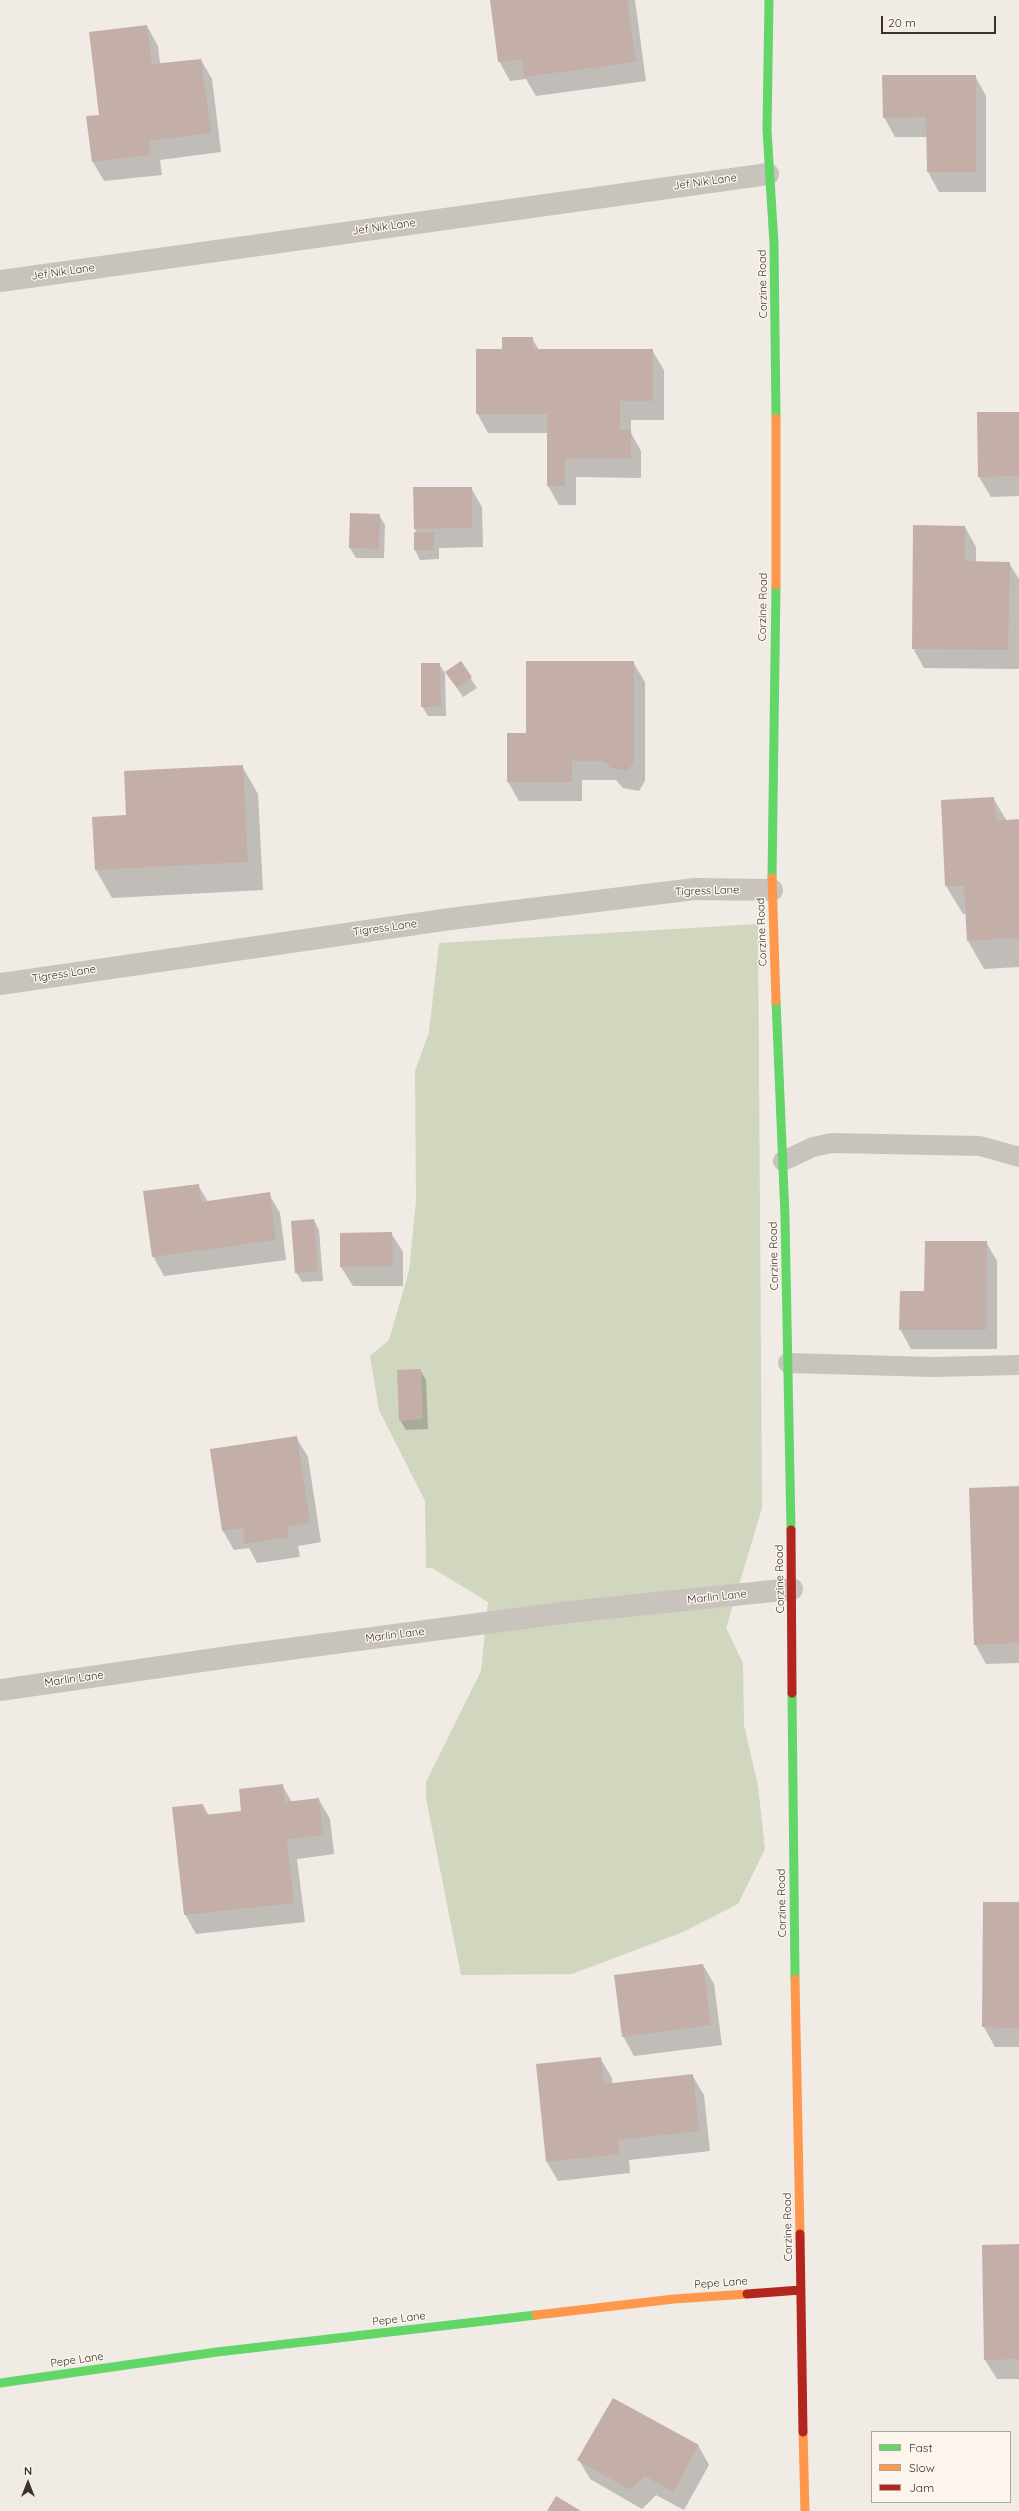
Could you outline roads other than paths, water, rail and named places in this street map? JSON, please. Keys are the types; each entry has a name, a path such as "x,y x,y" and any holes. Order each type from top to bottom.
{"street":[{"name":"Corzine Road","path":"769,0 767,130 768,174 774,244 777,461 772,890 783,1161 788,1363 792,1589 793,1891 805,2511"},
{"name":"Jef Nik Lane","path":"0,281 768,174"},
{"name":"Tigress Lane","path":"0,984 450,919 695,889 772,890"},
{"name":"Marlin Lane","path":"0,1690 244,1654 569,1612 792,1589"},
{"name":"Pepe Lane","path":"0,2383 240,2349 674,2299 801,2290"}],"lane":[{"path":"783,1161 812,1147 832,1143 980,1146 1019,1157"},
{"path":"788,1363 988,1367 1019,1366"}]}
